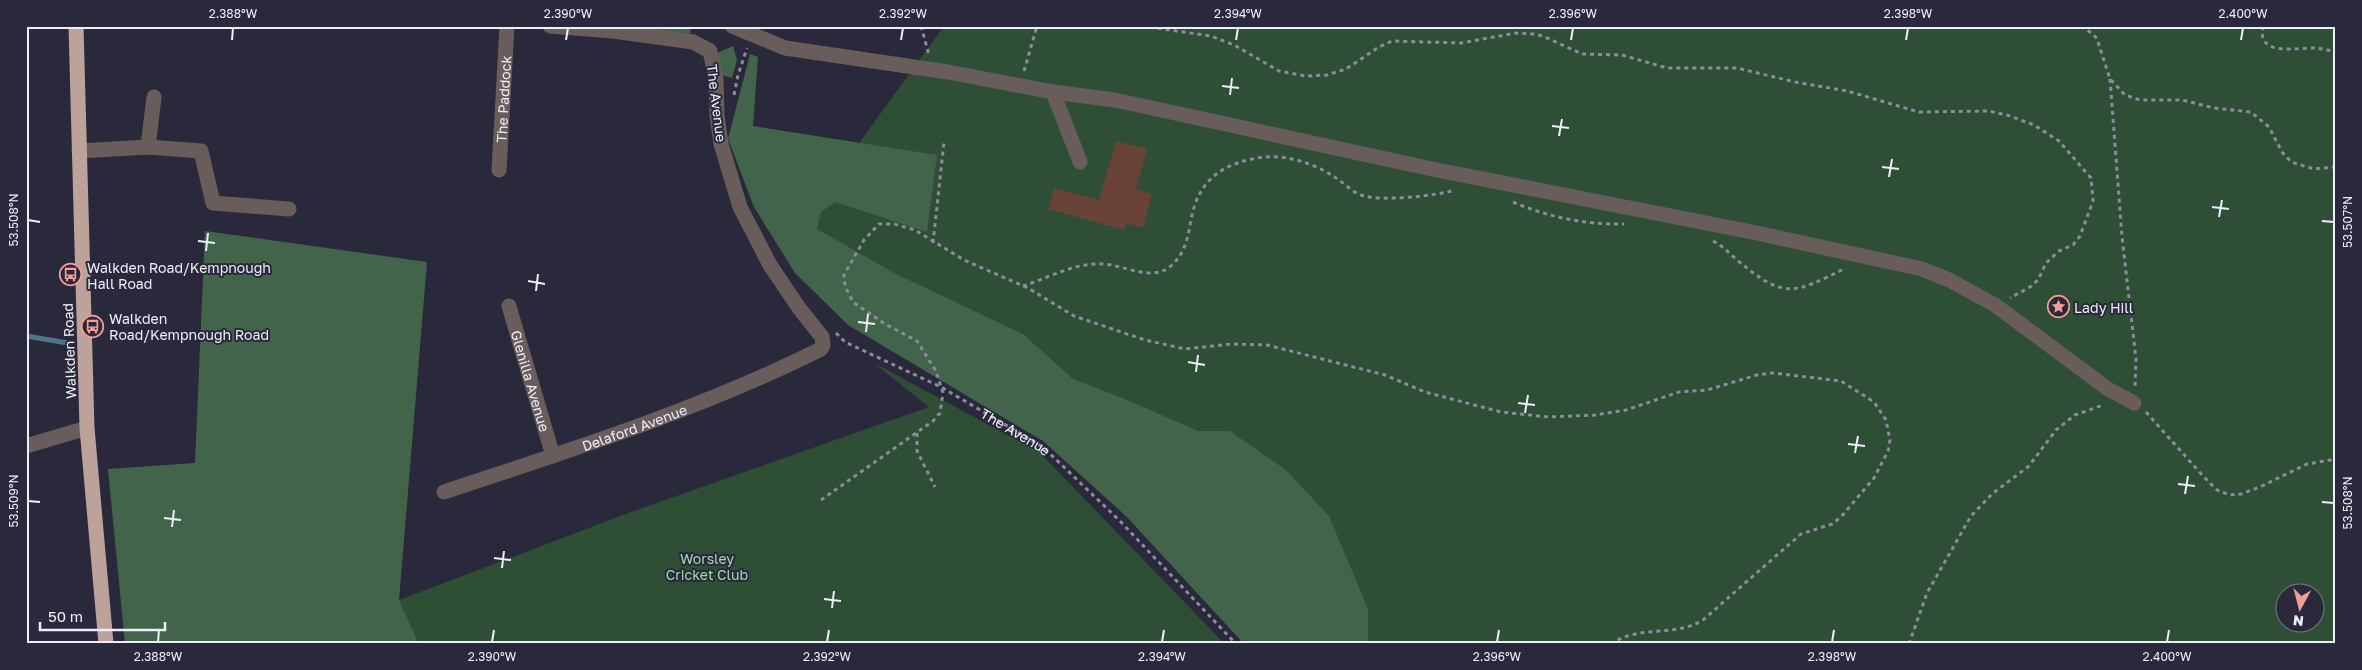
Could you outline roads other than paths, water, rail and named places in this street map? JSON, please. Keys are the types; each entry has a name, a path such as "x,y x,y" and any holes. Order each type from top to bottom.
{"highway":[{"name":"Walkden Road","path":"76,26 87,428 106,644"}],"street":[{"name":"The Paddock","path":"499,170 507,26"},
{"name":"The Avenue","path":"550,26 613,31 693,42 710,51 716,79 717,115 721,144 740,207 770,265 799,308 822,337 824,342 821,349"},
{"path":"732,26 785,48 933,69 1053,92 1115,100 1432,169 1757,233 1922,269 1949,280 1995,305 2108,389 2134,403"},
{"path":"1053,92 1080,162"},
{"path":"148,147 154,97"},
{"path":"79,151 148,147 201,151 213,203 289,209"},
{"name":"Glenilla Avenue","path":"509,306 553,456"},
{"name":"Delaford Avenue","path":"444,492 553,456 692,406 789,365 821,349"},
{"path":"26,446 87,428"}],"waterway":[{"path":"26,336 68,343"}],"place":[{"name":"Walkden Road/Kempnough Hall Road","path":"71,275"},
{"name":"Lady Hill","path":"2058,307"},
{"name":"Walkden Road/Kempnough Road","path":"93,326"}],"park label":[{"name":"Worsley Cricket Club","path":"707,566"}]}
